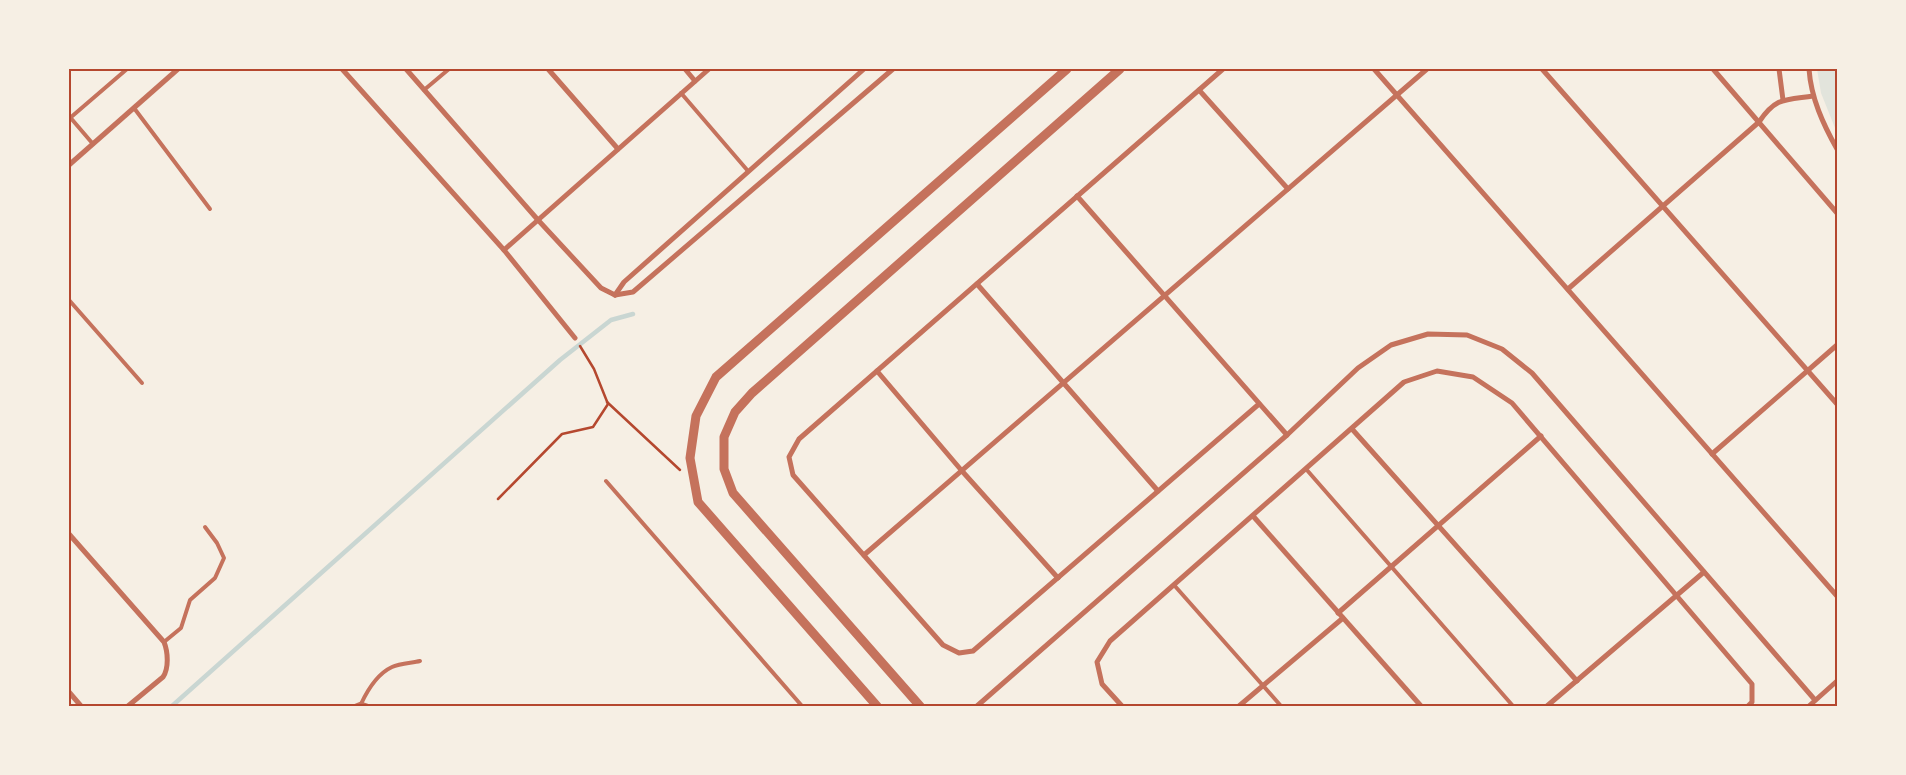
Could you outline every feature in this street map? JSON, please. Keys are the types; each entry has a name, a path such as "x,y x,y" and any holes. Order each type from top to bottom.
{"street":[{"path":"69,166 178,69"},
{"path":"342,69 504,250 575,338"},
{"path":"406,69 538,220 602,288 615,295 634,292 893,69"},
{"path":"548,69 618,149"},
{"path":"685,69 695,81"},
{"path":"504,250 709,69"},
{"path":"615,295 624,282 864,69"},
{"path":"877,706 698,502 690,458 696,416 716,377 1067,69"},
{"path":"920,706 733,493 724,469 724,437 735,412 752,393 1120,69"},
{"path":"1223,69 799,439 789,457 793,475 943,645 958,653 973,651 1259,404"},
{"path":"1374,69 1837,596"},
{"path":"864,555 1427,69"},
{"path":"1542,69 1837,404"},
{"path":"1713,69 1837,214"},
{"path":"1779,69 1783,100"},
{"path":"1809,69 1813,96 1825,127 1837,149"},
{"path":"1199,90 1288,189"},
{"path":"1568,289 1759,122 1768,108 1783,100 1813,96"},
{"path":"1077,196 1287,435"},
{"path":"977,284 1158,490"},
{"path":"977,706 1287,435 1358,368 1391,344 1428,334 1467,335 1502,349 1532,373 1815,700"},
{"path":"1712,454 1837,345"},
{"path":"877,371 962,471 1058,578"},
{"path":"1122,706 1102,684 1097,662 1110,641 1404,382 1437,371 1473,377 1512,403 1752,684 1752,702 1748,706"},
{"path":"1352,429 1577,681"},
{"path":"1338,612 1541,436"},
{"path":"1253,516 1421,706"},
{"path":"69,534 164,642 167,651 166,672 163,677 128,706"},
{"path":"1546,706 1704,572"},
{"path":"1239,706 1343,618"},
{"path":"1809,706 1837,681"},
{"path":"69,692 81,706"}],"lane":[{"path":"93,144 69,117 127,69"},
{"path":"424,90 449,69"},
{"path":"681,93 748,171"},
{"path":"134,108 210,209"},
{"path":"69,300 142,383"},
{"path":"1306,469 1513,706"},
{"path":"606,481 802,706"},
{"path":"164,642 181,628 190,600 215,578 224,558 217,543 205,527"},
{"path":"1174,585 1281,706"},
{"path":"361,705 371,685 383,674 393,667 420,661"}],"path":[{"path":"583,349 594,369 608,404 694,482"},
{"path":"498,499 562,434 593,427 608,404"}],"shaded area":[{"path":"1817,69 1837,69 1837,133 1821,93"}],"waterway":[{"path":"172,706 560,360 611,320 633,314"}]}
